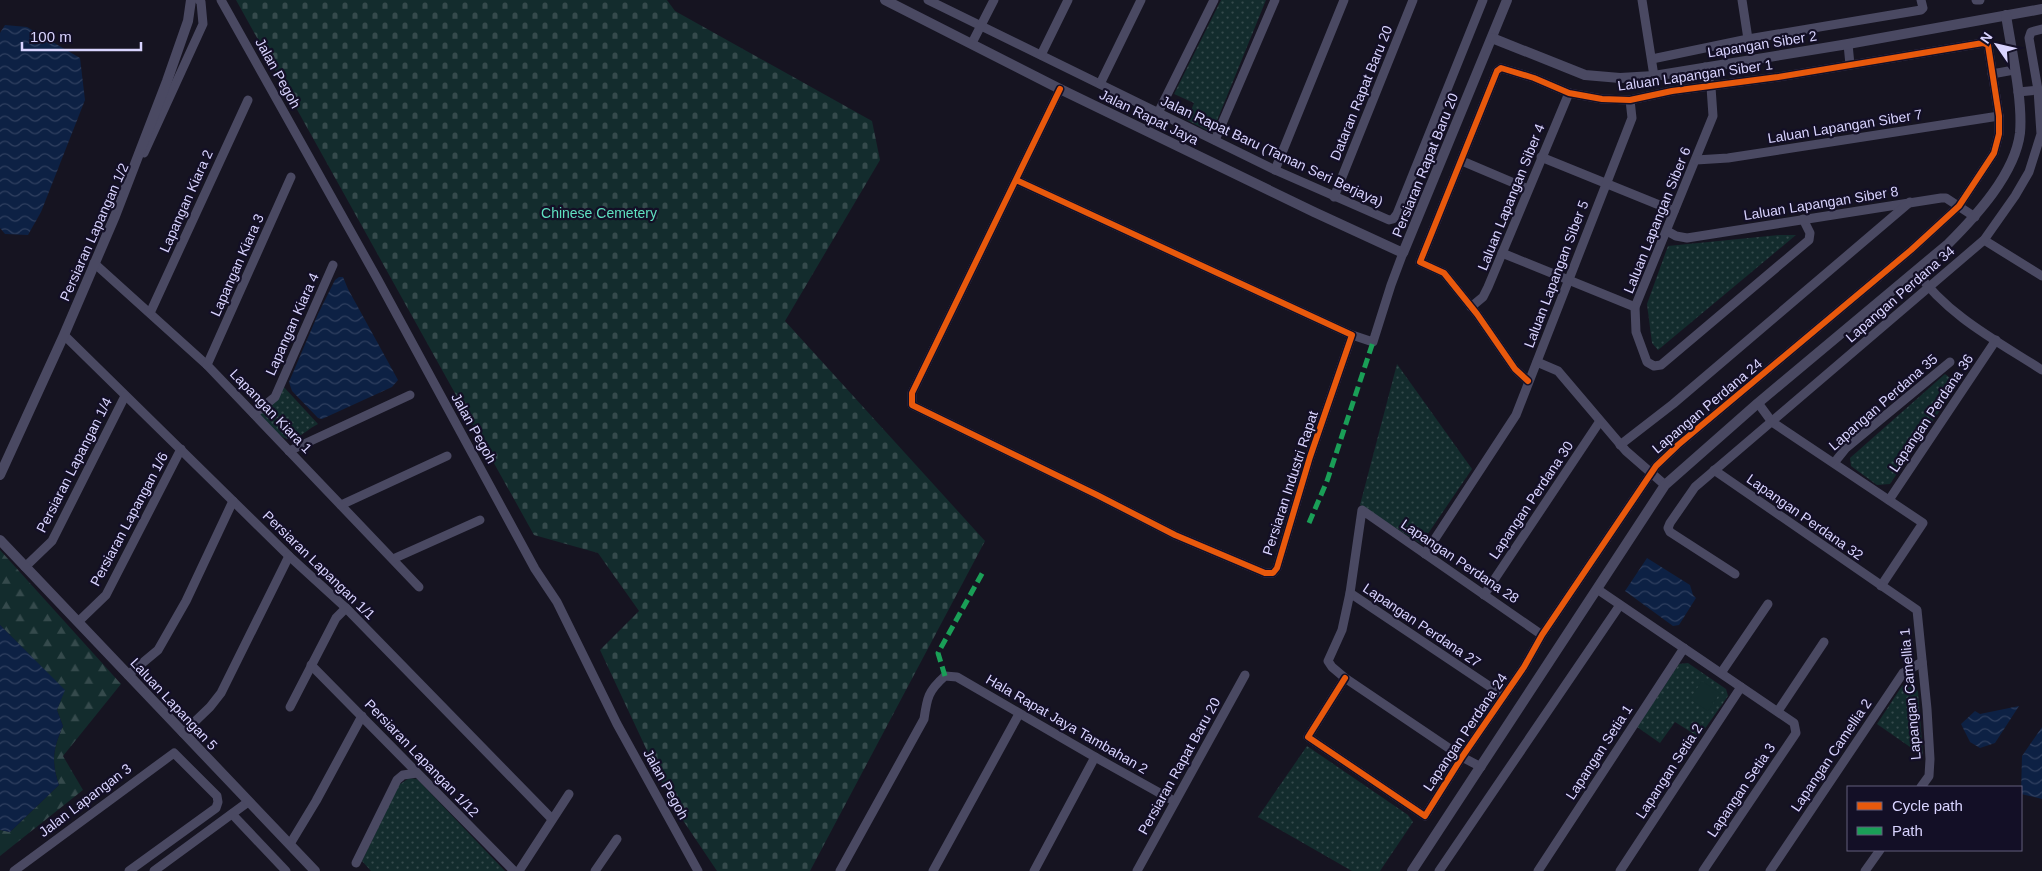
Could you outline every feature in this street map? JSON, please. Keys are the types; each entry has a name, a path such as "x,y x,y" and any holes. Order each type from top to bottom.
{"street":[{"path":"115,216 167,81 188,21 191,0"},
{"name":"Persiaran Lapangan 1/2","path":"0,475 203,24 201,2 199,0"},
{"name":"Jalan Pegoh","path":"221,0 378,280 535,569 557,602 617,724 698,871"},
{"name":"Jalan Rapat Jaya","path":"885,0 1060,89 1403,253"},
{"name":"Jalan Rapat Baru (Taman Seri Berjaya)","path":"928,0 1275,170 1389,220 1397,214 1483,0"},
{"path":"972,43 994,0"},
{"path":"1041,55 1068,0"},
{"path":"1100,84 1141,0"},
{"path":"1158,113 1214,0"},
{"path":"1215,140 1275,0"},
{"path":"1275,170 1344,0"},
{"name":"Dataran Rapat Baru 20","path":"1334,197 1413,0"},
{"name":"Persiaran Rapat Baru 20","path":"1352,335 1373,342 1390,286 1507,0"},
{"path":"1642,0 1654,76"},
{"path":"1742,0 1748,39"},
{"path":"1652,59 1748,39 1921,10 1923,8 1921,0"},
{"name":"Lapangan Siber 2","path":"1492,38 1585,75 1620,78 1654,76 2042,9"},
{"path":"1412,871 1665,485 1758,403 1948,244 1975,217 2010,164 2016,147 2020,122 2018,92 2006,15"},
{"name":"Lapangan Perdana 34","path":"1735,574 1670,532 1668,528 1670,523 1695,487 1984,240 2015,196 2029,172 2042,134 2038,90 2029,38 2031,32 2042,29"},
{"name":"Laluan Lapangan Siber 1","path":"1471,307 1444,273 1420,262 1500,68 1506,68 1534,78 1569,93 1602,99 1630,100 1672,91 1711,87 1986,43"},
{"name":"Lapangan Perdana 24","path":"1345,678 1308,737 1424,816 1504,696 1542,634 1656,466 1678,444 1904,256 1960,206 1994,153 1999,134 1999,116 1986,43"},
{"path":"1848,44 1850,65"},
{"name":"Laluan Lapangan Siber 6","path":"1705,67 1711,87 1713,116 1636,307 1636,332 1647,362 1654,366 1661,365 1810,240 1810,233 1803,219"},
{"path":"1992,74 2014,70"},
{"name":"Persiaran Industri Rapat","path":"1060,89 912,393 912,405 1175,535 1265,573 1272,573 1277,568 1310,457 1352,335"},
{"path":"2018,92 2038,90"},
{"name":"Laluan Lapangan Siber 4","path":"1471,307 1486,292 1569,93"},
{"name":"Lapangan Kiara 2","path":"150,314 248,100"},
{"name":"Laluan Lapangan Siber 5","path":"1425,554 1516,415 1632,118 1630,100"},
{"name":"Laluan Lapangan Siber 7","path":"1696,160 1728,158 1999,116"},
{"path":"1541,157 1674,211"},
{"path":"1462,161 1528,189"},
{"name":"Lapangan Kiara 3","path":"207,365 291,177"},
{"path":"1016,180 1352,335"},
{"name":"Laluan Lapangan Siber 8","path":"1667,231 1676,236 1687,238 1910,202 1946,198 1975,217"},
{"path":"1620,445 1673,404 1828,274 1910,202"},
{"path":"1984,240 2042,276"},
{"path":"1502,253 1636,307"},
{"name":"Lapangan Kiara 1","path":"94,263 207,365 419,587"},
{"name":"Lapangan Kiara 4","path":"254,414 275,397 333,265"},
{"path":"1916,271 1928,288 1955,313 2042,370"},
{"path":"1471,307 1515,370 1528,381"},
{"name":"Persiaran Lapangan 1/1","path":"64,335 289,556 346,608 552,819"},
{"name":"Lapangan Perdana 36","path":"1889,500 1996,340"},
{"path":"1537,362 1558,371 1620,445 1650,474 1665,485"},
{"name":"Lapangan Perdana 35","path":"1834,463 1846,448 1950,362"},
{"path":"289,450 410,395"},
{"name":"Persiaran Lapangan 1/4","path":"25,566 52,541 125,396"},
{"path":"1758,403 1772,422 1923,523 1881,586"},
{"name":"Lapangan Perdana 30","path":"1484,595 1600,421"},
{"name":"Persiaran Lapangan 1/6","path":"78,622 106,594 181,450"},
{"path":"341,505 447,456"},
{"name":"Lapangan Perdana 32","path":"1714,470 1881,586"},
{"path":"128,675 158,650 186,601 233,501"},
{"name":"Lapangan Perdana 28","path":"1350,593 1362,510 1542,634"},
{"path":"393,559 480,520"},
{"name":"Laluan Lapangan 5","path":"0,540 315,871"},
{"path":"183,733 210,707 221,693 289,556"},
{"name":"Lapangan Camellia 1","path":"1881,586 1916,610 1930,759 1929,776 1922,786"},
{"path":"1597,590 1778,711 1824,642"},
{"path":"1350,593 1342,630 1328,661 1332,667 1345,678 1462,757 1481,767"},
{"name":"Lapangan Perdana 27","path":"1350,593 1504,696"},
{"path":"1721,673 1768,604"},
{"path":"1439,871 1620,605"},
{"path":"290,707 336,618 346,608"},
{"name":"Lapangan Setia 1","path":"1538,871 1684,648"},
{"name":"Lapangan Camellia 2","path":"1770,871 1903,673 1922,662"},
{"name":"Persiaran Lapangan 1/12","path":"311,665 514,871"},
{"name":"Persiaran Rapat Baru 20","path":"1137,871 1245,675"},
{"name":"Hala Rapat Jaya Tambahan 2","path":"840,871 924,719 927,698 933,687 945,676 957,677 1174,801"},
{"name":"Lapangan Setia 2","path":"1620,871 1741,687"},
{"name":"Lapangan Setia 3","path":"1704,871 1796,733 1794,722 1778,711"},
{"path":"933,871 1019,714"},
{"path":"290,844 316,801 362,716"},
{"name":"Jalan Lapangan 3","path":"14,871 174,752 217,796 216,808 129,871"},
{"path":"1034,871 1095,757"},
{"path":"356,863 397,780 402,775 417,773"},
{"path":"519,871 569,794"},
{"path":"154,871 248,802"},
{"path":"232,814 286,871"},
{"path":"594,871 617,839"},
{"path":"1865,871 1879,851"}],"green space":[{"name":"Chinese Cemetery","path":"236,0 667,0 675,11 872,121 880,160 785,321 985,541 810,871 717,871 672,804 600,650 639,611 598,553 534,535"},
{"path":"1221,0 1266,0 1212,133 1187,120 1194,103 1174,94"},
{"path":"1796,235 1658,350 1652,343 1647,304 1668,246"},
{"path":"1397,364 1472,469 1421,544 1360,505"},
{"path":"1945,374 1958,384 1890,484 1877,485 1851,466 1850,458"},
{"path":"283,386 318,424 294,439 285,438 280,435 260,415"},
{"path":"0,550 121,684 63,756 83,790 0,856 0,830 10,832 59,785 54,755 63,726 57,710 64,690 0,625"},
{"path":"1688,663 1726,689 1728,696 1699,737 1675,722 1660,743 1637,727 1679,664"},
{"path":"1702,681 1720,693 1708,711 1690,699"},
{"path":"1908,683 1918,691 1923,756 1877,724 1902,686"},
{"path":"1307,746 1408,815 1413,822 1380,871 1352,871 1258,817"},
{"path":"409,778 417,779 505,871 371,871 362,861 399,785"}],"water":[{"path":"5,25 27,27 80,58 85,100 41,212 28,235 5,234 0,228 0,33"},
{"path":"343,277 398,380 392,387 322,419 318,418 292,391 289,382 318,314 335,280"},
{"path":"1647,558 1690,585 1696,598 1679,625 1673,626 1625,591"},
{"path":"0,625 65,690 57,710 63,726 54,755 59,785 10,832 0,830"},
{"path":"2019,706 1995,743 1980,748 1970,742 1961,724 1975,711 1980,714"},
{"path":"2042,727 2042,799 2022,794 2022,756"}],"marked path":[{"path":"1309,523 1327,481 1373,342"},
{"path":"945,676 938,653 984,570"}],"cycle path":[{"path":"1345,678 1308,737 1425,816 1462,757 1524,667 1542,635 1656,466 1678,445 1911,250 1959,206 1994,153 1999,134 1999,116 1988,45 1983,43 1778,77 1672,91 1630,100 1602,99 1569,93 1534,78 1501,68 1497,71 1420,262 1444,273 1477,314 1515,369 1528,381"},
{"path":"1016,180 1352,335 1310,457 1277,568 1273,573 1265,573 1175,535 912,405 912,393 1060,89"}]}
